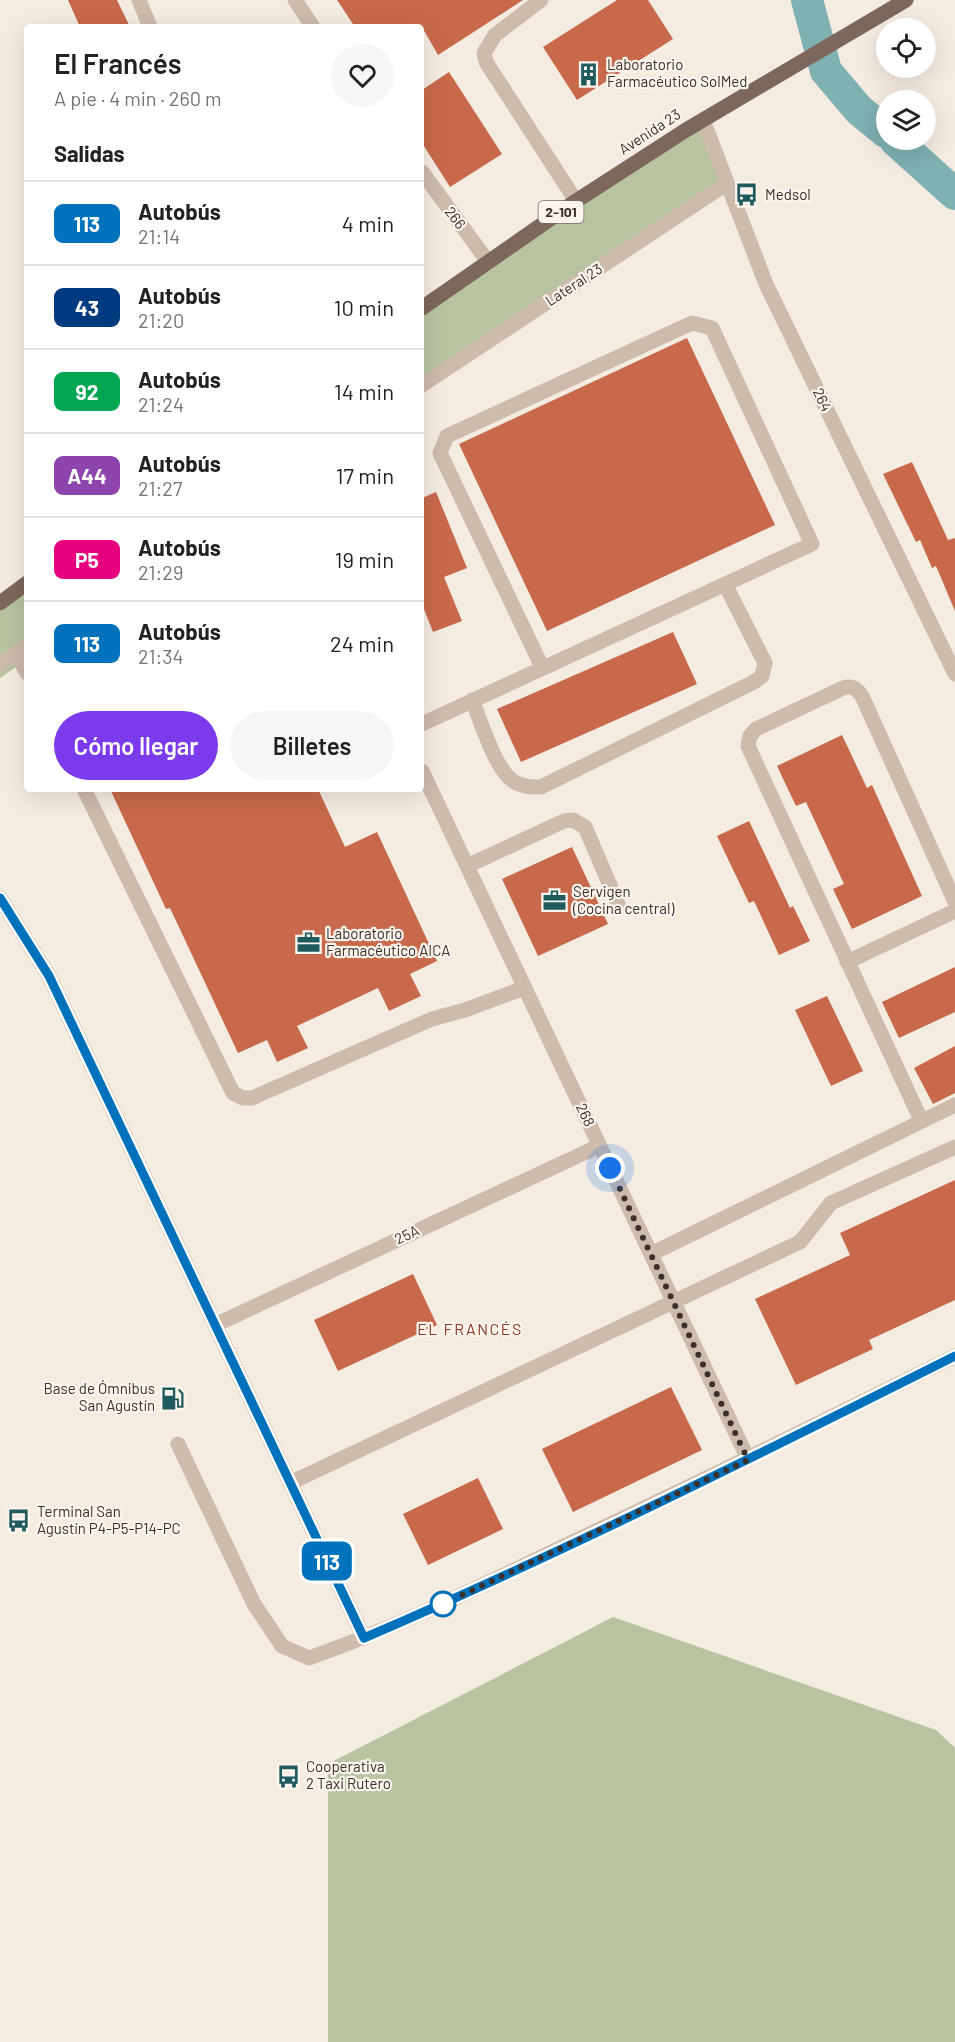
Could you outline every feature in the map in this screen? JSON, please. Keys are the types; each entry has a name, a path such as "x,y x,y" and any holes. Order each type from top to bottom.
{"main road":[{"name":"Avenida 23","path":"424,307 576,201 703,120 906,0"},
{"path":"0,603 24,586"}],"street":[{"path":"139,0 149,24"},
{"path":"296,0 311,24"},
{"path":"541,0 495,35 484,53 486,62 576,201"},
{"name":"264","path":"703,120 766,284 955,674"},
{"name":"266","path":"424,175 489,263"},
{"name":"Lateral 23","path":"424,385 726,184"},
{"path":"424,723 812,544 712,328 692,323 447,436 440,453 542,667"},
{"path":"472,700 499,765 512,781 526,787 541,787 759,679 765,670 765,663 725,584"},
{"path":"0,664 21,650"},
{"path":"921,1120 748,746 750,736 756,729 843,688 849,686 857,689 955,902"},
{"name":"268","path":"424,775 748,1460"},
{"path":"85,792 233,1093 243,1098 252,1098 432,1019 465,1010 524,988"},
{"path":"466,866 573,820 585,827 618,903"},
{"path":"0,898 49,976 364,1638"},
{"path":"847,962 955,911"},
{"path":"651,1254 955,1105"},
{"name":"25A","path":"215,1325 599,1146"},
{"path":"290,1483 800,1242 831,1203 955,1147"},
{"path":"178,1444 254,1604 282,1646 309,1658 364,1638 443,1604 748,1460 955,1356"}],"green space":[{"path":"702,122 725,177 424,387 424,313"},
{"path":"24,588 24,661 0,678 0,605"},
{"path":"613,1617 936,1730 955,1748 955,2042 328,2042 328,1764"}],"building":[{"path":"68,0 117,0 129,24 79,24"},
{"path":"337,0 523,0 438,55 424,30 424,24 353,24"},
{"name":"Laboratorio Farmacéutico SolMed","path":"617,0 648,0 673,39 577,100 543,47"},
{"path":"449,72 502,154 450,187 424,146 424,89"},
{"path":"687,338 775,525 547,631 459,444"},
{"path":"912,462 948,540 955,538 955,611 936,566 932,568 920,540 916,542 883,474"},
{"path":"436,492 467,568 444,577 462,621 433,632 424,609 424,497"},
{"path":"673,632 697,684 521,762 497,709"},
{"path":"842,735 867,788 872,785 922,896 852,929 833,889 844,884 806,802 796,806 777,766"},
{"name":"Laboratorio Farmacéutico AICA","path":"111,792 319,792 345,847 377,832 437,961 410,974 421,996 389,1011 378,988 297,1026 308,1048 277,1062 267,1040 238,1053 170,908 166,909"},
{"path":"749,821 790,908 793,906 810,941 779,955 754,901 749,903 717,836"},
{"name":"Servigen (Cocina central)","path":"572,847 608,924 538,956 502,879"},
{"path":"955,967 955,1012 899,1038 882,1002"},
{"path":"827,996 863,1071 831,1086 795,1010"},
{"path":"955,1046 955,1093 933,1104 914,1068"},
{"path":"955,1180 955,1300 869,1340 873,1349 796,1385 755,1299 850,1255 840,1233"},
{"path":"413,1274 437,1325 338,1371 314,1320"},
{"path":"671,1387 702,1450 573,1512 542,1449"},
{"path":"478,1478 503,1529 428,1565 403,1514"}],"waterway":[{"path":"807,0 826,71 859,110 876,124"},
{"path":"906,150 955,194"}],"bus line":[{"name":"113","path":"0,898 49,976 364,1638 443,1604 748,1460 955,1356"}],"place":[{"name":"Laboratorio Farmacéutico SolMed","path":"589,74"},
{"name":"Medsol","path":"747,195"},
{"name":"Servigen (Cocina central)","path":"555,901"},
{"name":"Laboratorio Farmacéutico AICA","path":"308,943"},
{"name":"Base de Ómnibus San Agustín","path":"173,1398"},
{"name":"Terminal San Agustín P4-P5-P14-PC","path":"19,1521"},
{"name":"Cooperativa 2 Taxi Rutero","path":"288,1776"}],"district":[{"name":"EL FRANCÉS","path":"470,1329"}],"route":[{"path":"443,1604 748,1460 610,1168"}]}
